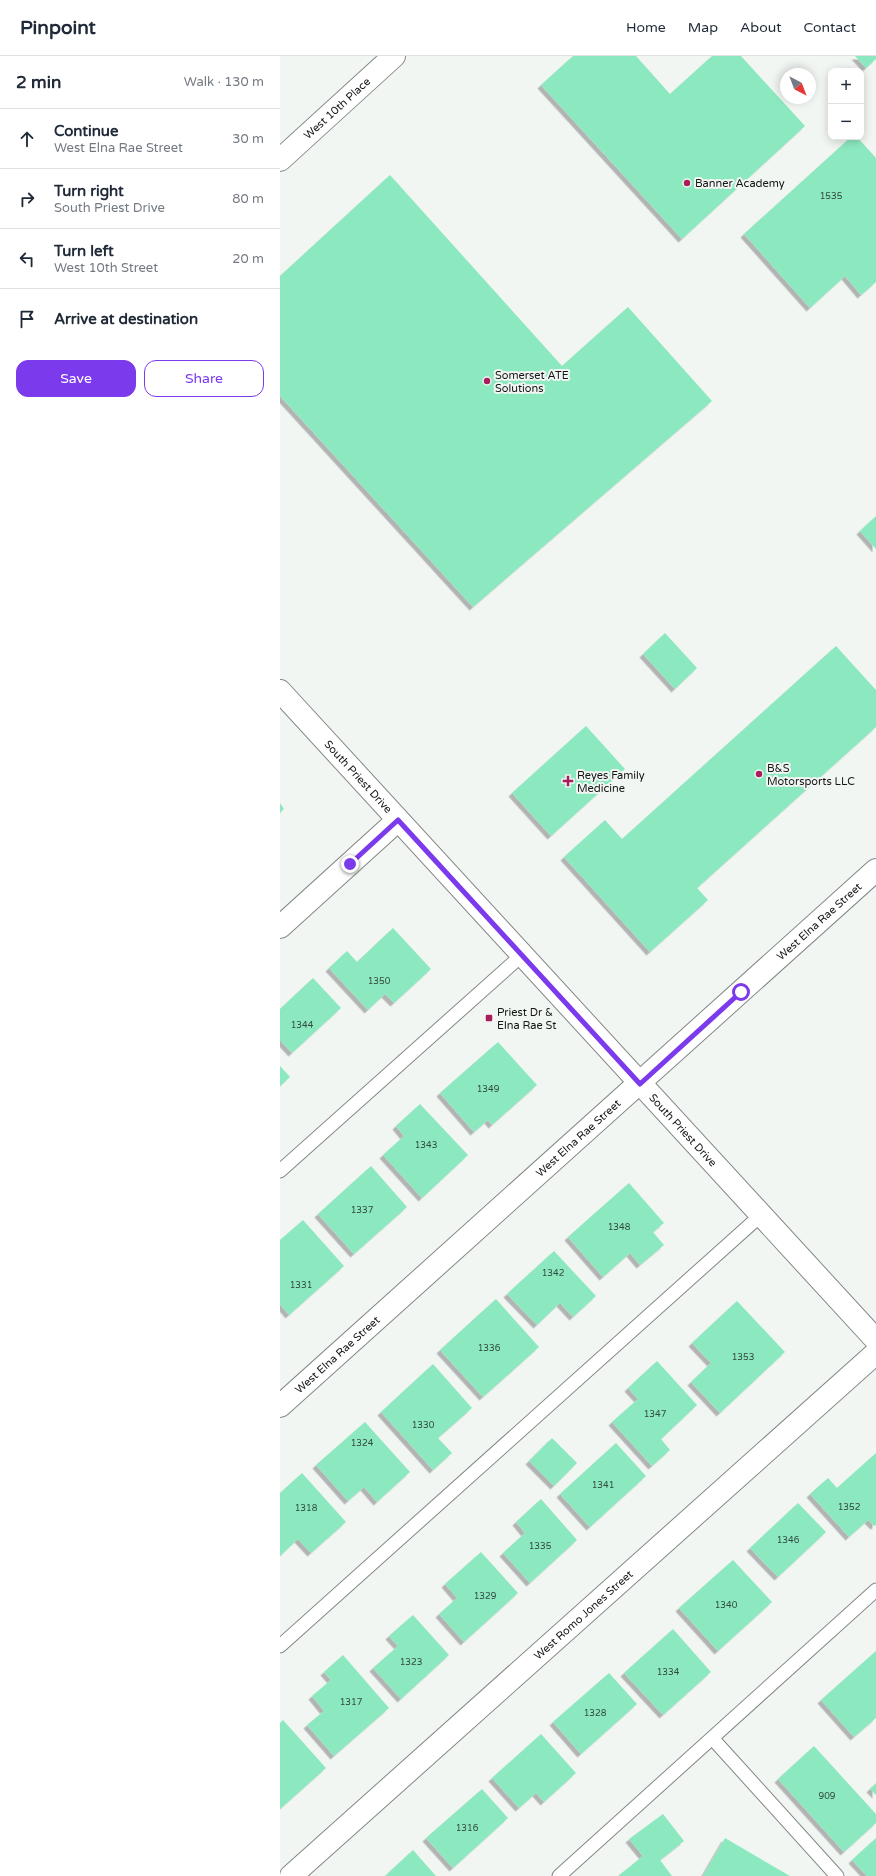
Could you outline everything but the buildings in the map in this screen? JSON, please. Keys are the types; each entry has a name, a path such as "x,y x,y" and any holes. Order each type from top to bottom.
{"street":[{"name":"West 10th Place","path":"280,160 394,56"},
{"name":"South Priest Drive","path":"280,691 876,1340"},
{"path":"280,927 398,820"},
{"name":"West Elna Rae Street","path":"280,1406 640,1084 876,870"},
{"name":"West Romo Jones Street","path":"291,1876 876,1353"}],"lane":[{"path":"280,1171 522,955"},
{"path":"280,1646 761,1216"},
{"path":"559,1876 876,1590"},
{"path":"712,1739 837,1876"}],"place":[{"name":"Banner Academy","path":"687,183"},
{"name":"Somerset ATE Solutions","path":"487,381"},
{"name":"B&S Motorsports LLC","path":"759,774"},
{"name":"Reyes Family Medicine","path":"568,781"},
{"name":"Priest Dr & Elna Rae St","path":"489,1018"}],"route":[{"path":"350,864 398,820 640,1084 741,992"}]}
